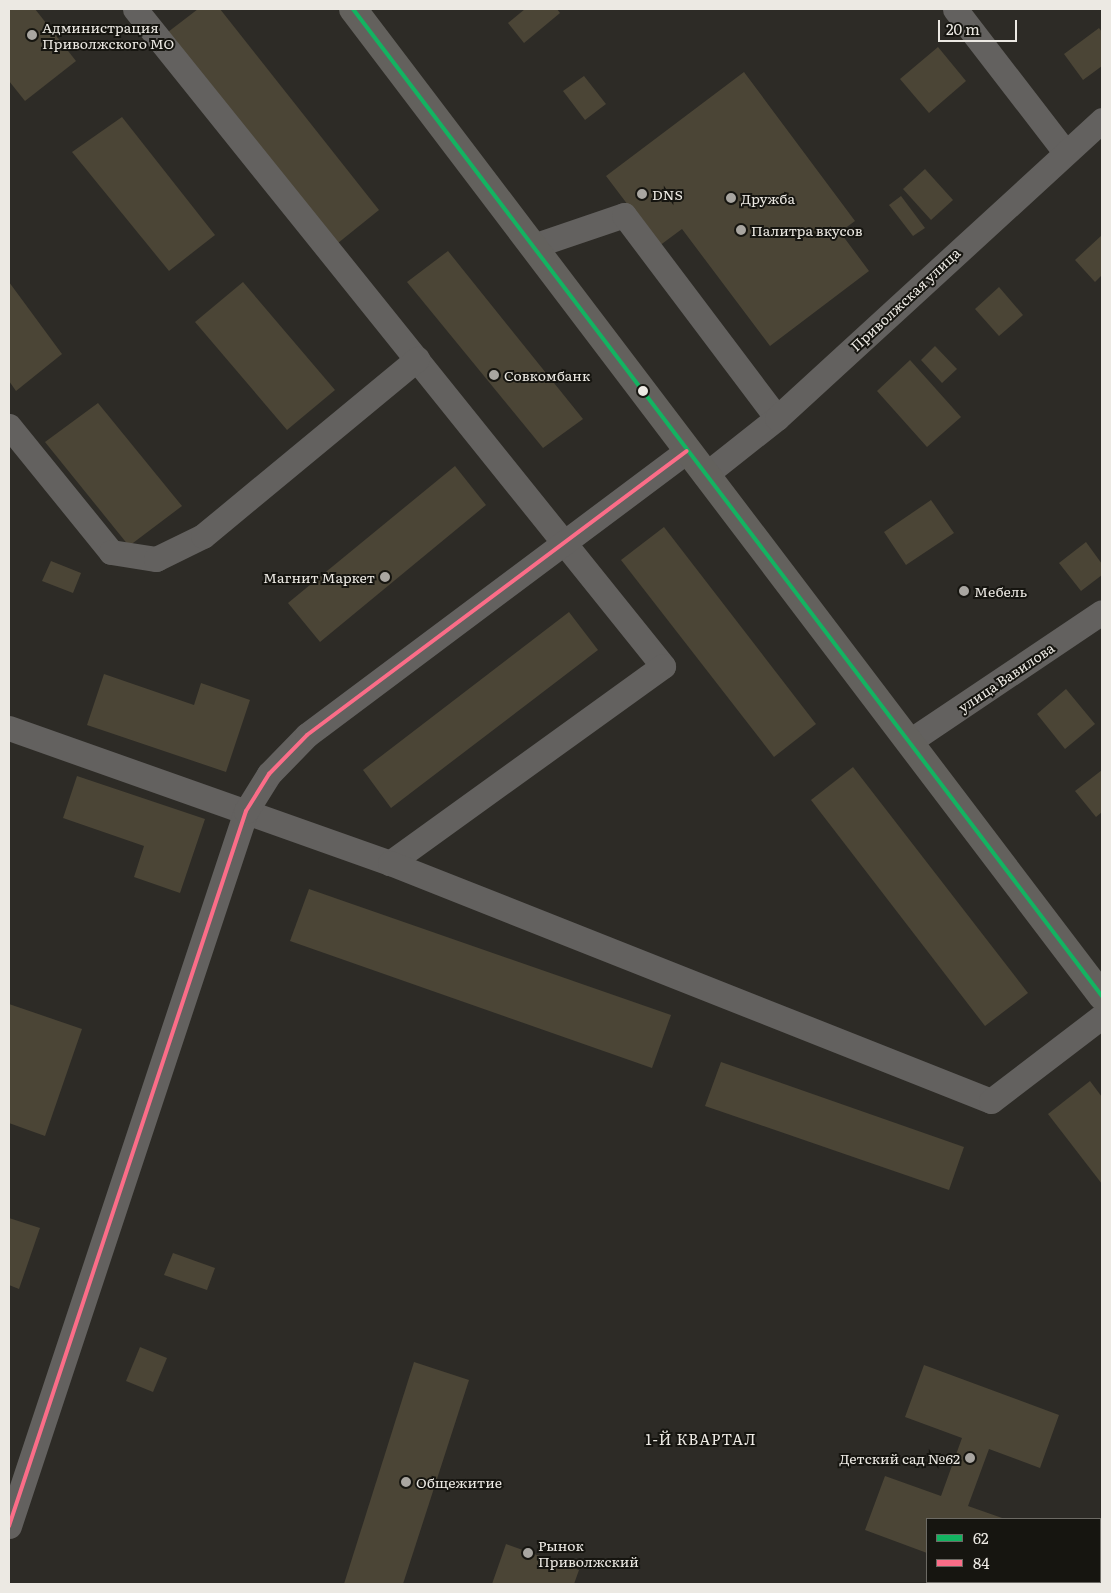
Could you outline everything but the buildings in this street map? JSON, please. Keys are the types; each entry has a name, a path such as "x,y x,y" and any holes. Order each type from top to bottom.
{"main road":[{"path":"352,9 1102,996"}],"street":[{"path":"135,9 663,666 390,863"},
{"path":"955,9 1065,152"},
{"name":"Приволжская улица","path":"705,475 777,418 1102,120"},
{"path":"533,246 624,215 777,418"},
{"path":"9,426 111,552 156,559 203,536 417,359"},
{"path":"9,1526 246,811 268,774 307,734 686,450"},
{"name":"улица Вавилова","path":"910,741 1102,612"},
{"path":"9,728 390,863 991,1101 1102,1016"}],"transit line":[{"name":"62","path":"353,9 1102,996"},
{"name":"84","path":"9,1526 246,811 269,774 307,735 686,451"}],"place":[{"name":"Администрация Приволжского МО","path":"32,35"},
{"name":"DNS","path":"642,194"},
{"name":"Дружба","path":"731,198"},
{"name":"Палитра вкусов","path":"741,230"},
{"name":"Совкомбанк","path":"494,375"},
{"name":"Магнит Маркет","path":"385,577"},
{"name":"Мебель","path":"964,591"},
{"name":"Детский сад №62","path":"970,1458"},
{"name":"Общежитие","path":"406,1482"},
{"name":"Рынок Приволжский","path":"528,1553"}],"district":[{"name":"1-Й КВАРТАЛ","path":"701,1439"}]}
